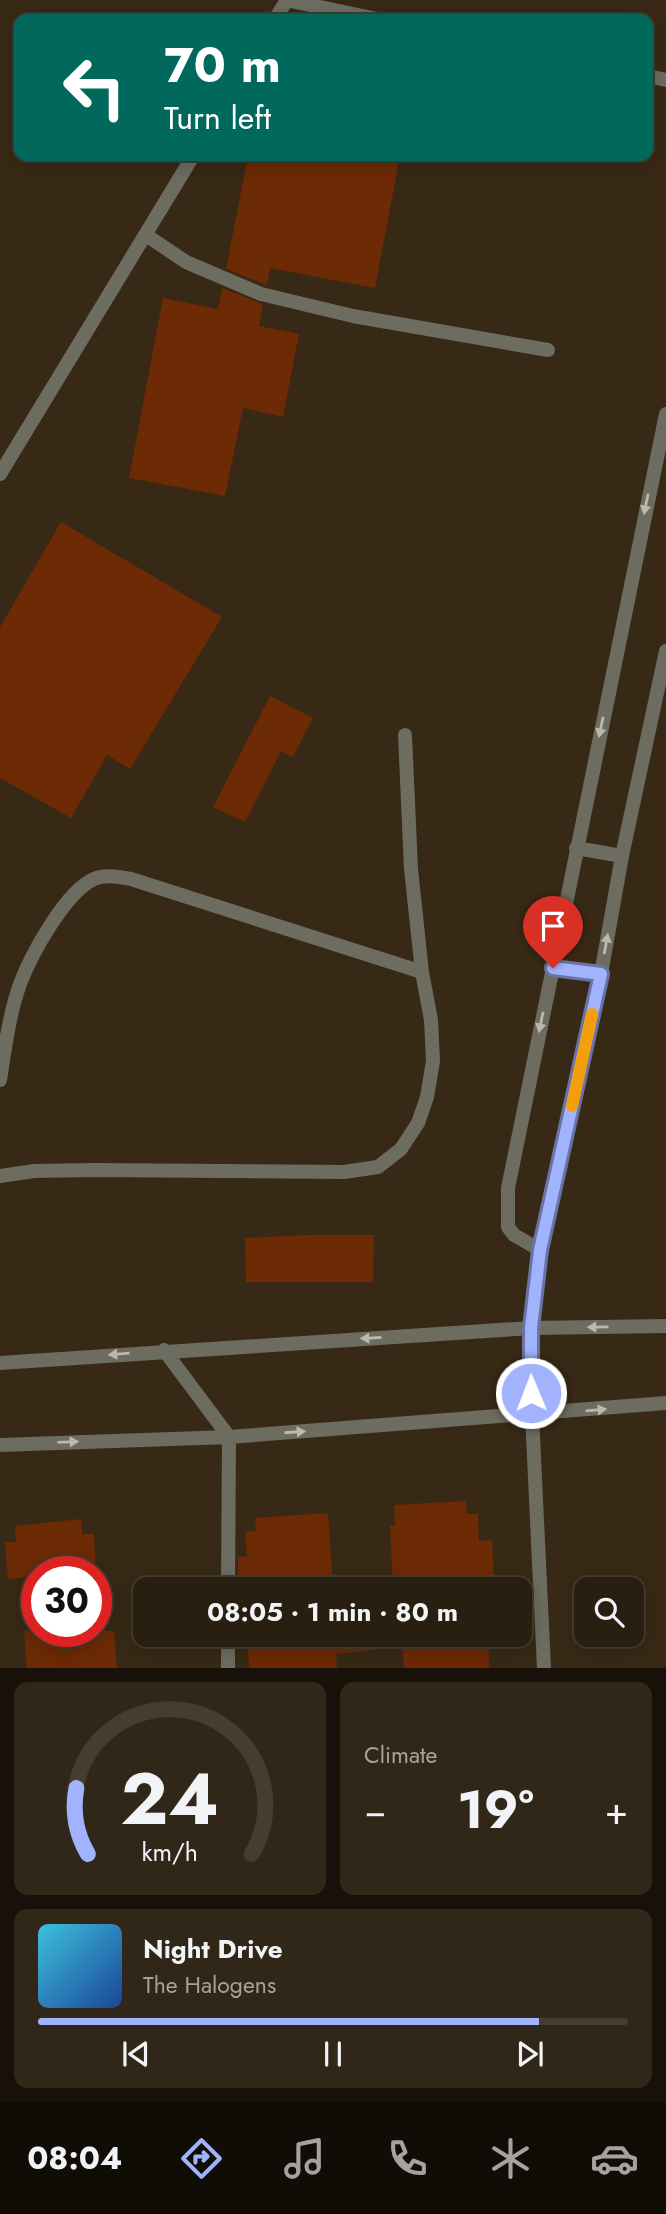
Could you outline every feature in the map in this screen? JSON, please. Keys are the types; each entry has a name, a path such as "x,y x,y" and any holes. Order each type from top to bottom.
{"street":[{"path":"287,0 353,14"},
{"path":"0,474 190,161"},
{"path":"146,235 186,262 261,294 353,316 548,350"},
{"path":"540,1250 514,1235 508,1227 506,1216 515,1151 576,848 660,464 666,414"},
{"path":"544,1668 532,1415 531,1328 540,1250 601,974 622,856 666,650"},
{"path":"0,1176 34,1171 94,1170 344,1172 378,1167 401,1149 418,1123 427,1097 432,1048 431,1020 422,972 411,869 405,735"},
{"path":"576,848 622,856"},
{"path":"0,1080 8,1028 21,983 68,901 83,885 96,878 112,876 131,879 422,972"},
{"path":"553,968 601,974"},
{"path":"0,1363 164,1350 531,1328 666,1325"},
{"path":"164,1350 229,1437 228,1577"},
{"path":"0,1445 229,1437 666,1403"},
{"path":"228,1647 228,1668"}],"building":[{"path":"247,161 399,161 375,288 270,268 267,285 226,269"},
{"path":"222,288 263,304 259,326 299,334 283,417 243,408 225,496 129,478 163,298 218,309"},
{"path":"61,522 222,617 130,769 107,755 71,818 0,778 0,627"},
{"path":"270,696 313,718 293,757 281,751 245,822 213,807"},
{"path":"374,1235 373,1282 246,1282 245,1238"},
{"path":"466,1501 467,1514 478,1514 479,1541 492,1540 494,1577 393,1577 390,1526 395,1526 394,1505"},
{"path":"328,1513 332,1577 238,1577 238,1557 247,1556 245,1532 256,1531 255,1518"},
{"path":"81,1519 82,1534 94,1534 95,1556 21,1556 21,1578 8,1579 5,1542 16,1542 15,1526"},
{"path":"114,1631 117,1668 27,1668 25,1647 112,1647"},
{"path":"248,1647 402,1647 336,1654 337,1668 249,1668"},
{"path":"402,1647 488,1647 489,1668 404,1668"}],"slow traffic":[{"path":"572,1106 592,1014"}],"route":[{"path":"531,1393 531,1328 540,1250 601,974 553,968"}]}
